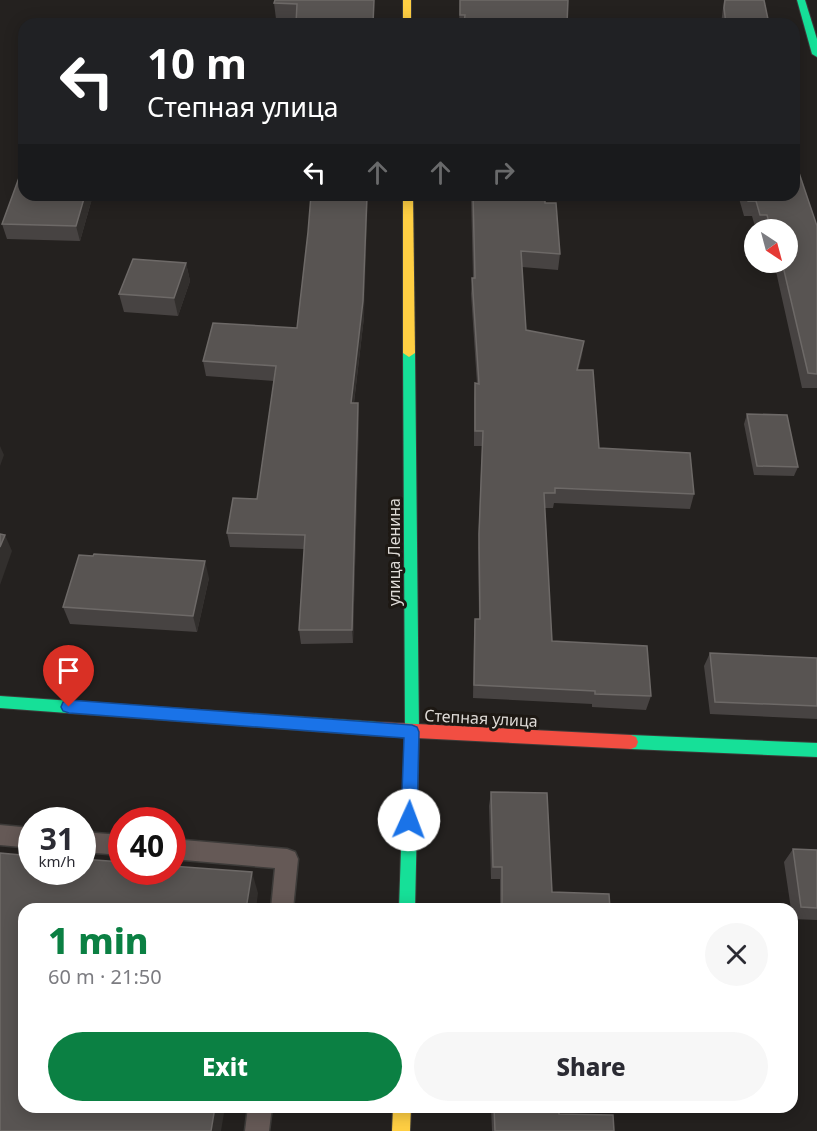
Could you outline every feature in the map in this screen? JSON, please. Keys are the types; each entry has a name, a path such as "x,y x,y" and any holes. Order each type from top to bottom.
{"street":[{"path":"407,0 407,18"},
{"path":"801,0 817,54"},
{"name":"улица Ленина","path":"407,903 412,732 408,201"},
{"name":"Степная улица","path":"0,702 412,732 817,750"},
{"path":"401,1131 402,1113"}],"lane":[{"path":"0,835 18,837"},
{"path":"186,850 287,859 283,903"},
{"path":"257,1131 259,1113"}],"building":[{"path":"275,0 374,0 373,18 296,18 297,4 274,3"},
{"path":"460,0 568,0 567,18 465,18 465,15 460,15"},
{"path":"725,0 764,0 768,18 725,18"},
{"path":"800,176 817,226 817,374 808,373 785,273 798,273 798,219 768,219 767,215 760,215 756,201 800,201"},
{"path":"18,180 18,201 83,201 76,226 2,224"},
{"path":"311,201 367,201 363,301 351,403 358,403 352,630 299,630 305,535 227,533 233,498 257,499 276,366 203,361 213,323 297,328"},
{"path":"473,201 556,203 560,254 521,251 526,330 584,341 577,370 593,370 599,448 690,453 694,494 555,488 555,493 544,493 552,641 647,646 651,696 474,685 475,619 480,619 479,534 483,431 475,431 475,383 479,384 472,278 475,278"},
{"path":"133,259 186,263 174,298 119,294"},
{"path":"747,414 787,415 798,467 757,466"},
{"path":"0,534 5,535 0,547"},
{"path":"94,554 205,561 193,616 63,607 79,555 93,556"},
{"path":"710,653 817,658 817,706 715,702"},
{"path":"491,792 547,793 552,892 609,894 610,903 502,903 502,867 493,867"},
{"path":"793,849 817,850 817,908 801,907"},
{"path":"0,853 18,855 18,885 96,885 96,860 108,861 108,885 186,885 186,867 252,872 247,903 18,903 18,1113 214,1113 211,1131 0,1131"},
{"path":"494,1113 613,1115 614,1131 495,1131"}],"traffic: fast":[{"path":"801,0 817,54"},
{"path":"407,903 412,732 409,353"},
{"path":"0,702 377,729"},
{"path":"631,742 817,750"}],"traffic: slow":[{"path":"407,0 407,18"},
{"path":"408,201 409,353"},
{"path":"401,1131 402,1113"}],"traffic: jam":[{"path":"377,729 631,742"}],"route":[{"path":"69,707 412,732 409,820"}]}
